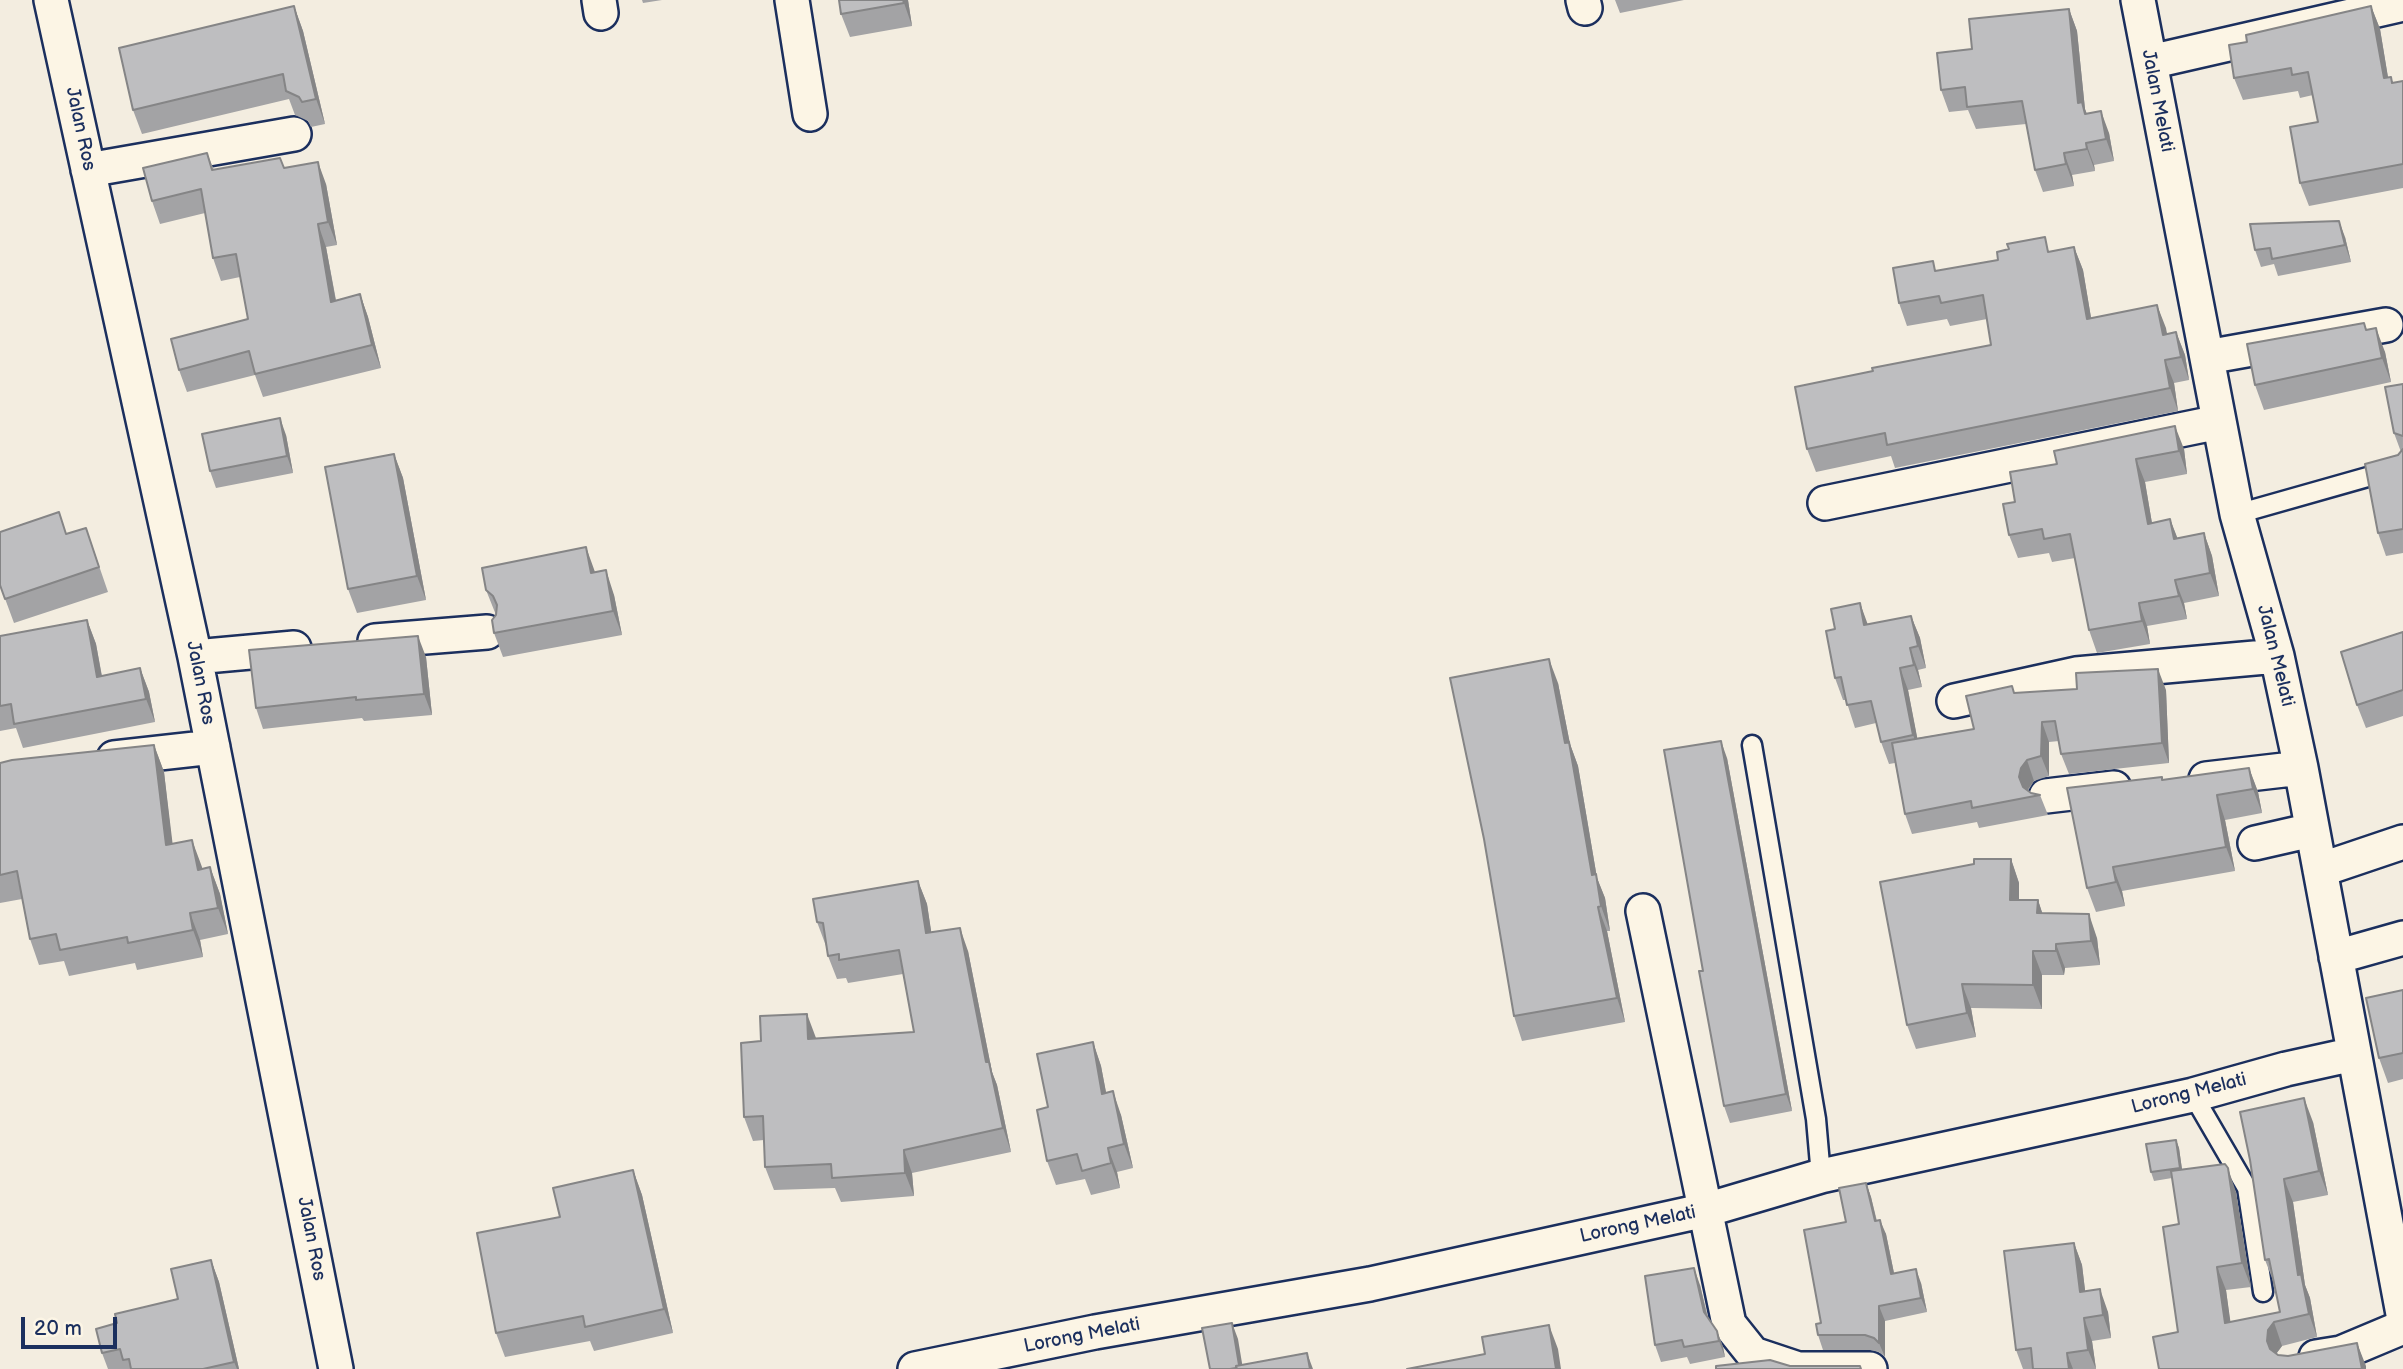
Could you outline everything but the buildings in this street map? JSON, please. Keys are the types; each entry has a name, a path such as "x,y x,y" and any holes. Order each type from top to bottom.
{"street":[{"name":"Jalan Ros","path":"51,0 195,657 336,1369"},
{"path":"792,0 810,114"},
{"name":"Jalan Melati","path":"2138,0 2237,514 2277,656 2301,768 2403,1314"},
{"path":"2150,62 2403,4"},
{"path":"88,170 295,134"},
{"path":"2207,357 2386,325"},
{"path":"1825,503 2219,422"},
{"path":"195,657 487,632"},
{"path":"1954,701 2076,674 2277,656"},
{"path":"80,762 213,747"},
{"path":"2180,781 2301,768"},
{"path":"2046,796 2140,786"},
{"path":"2255,843 2312,830"},
{"path":"2320,870 2403,842"},
{"path":"1643,911 1729,1324 1753,1354 1798,1369 1870,1369"},
{"path":"2336,957 2403,938"},
{"name":"Lorong Melati","path":"915,1369 1095,1332 1370,1284 1706,1210 1821,1175 2193,1095 2354,1054"},
{"path":"2294,1361 2341,1353 2403,1327"}],"lane":[{"path":"2237,514 2403,467"},
{"path":"1752,745 1816,1119 1821,1175"},
{"path":"2193,1095 2246,1188 2263,1292"}]}
